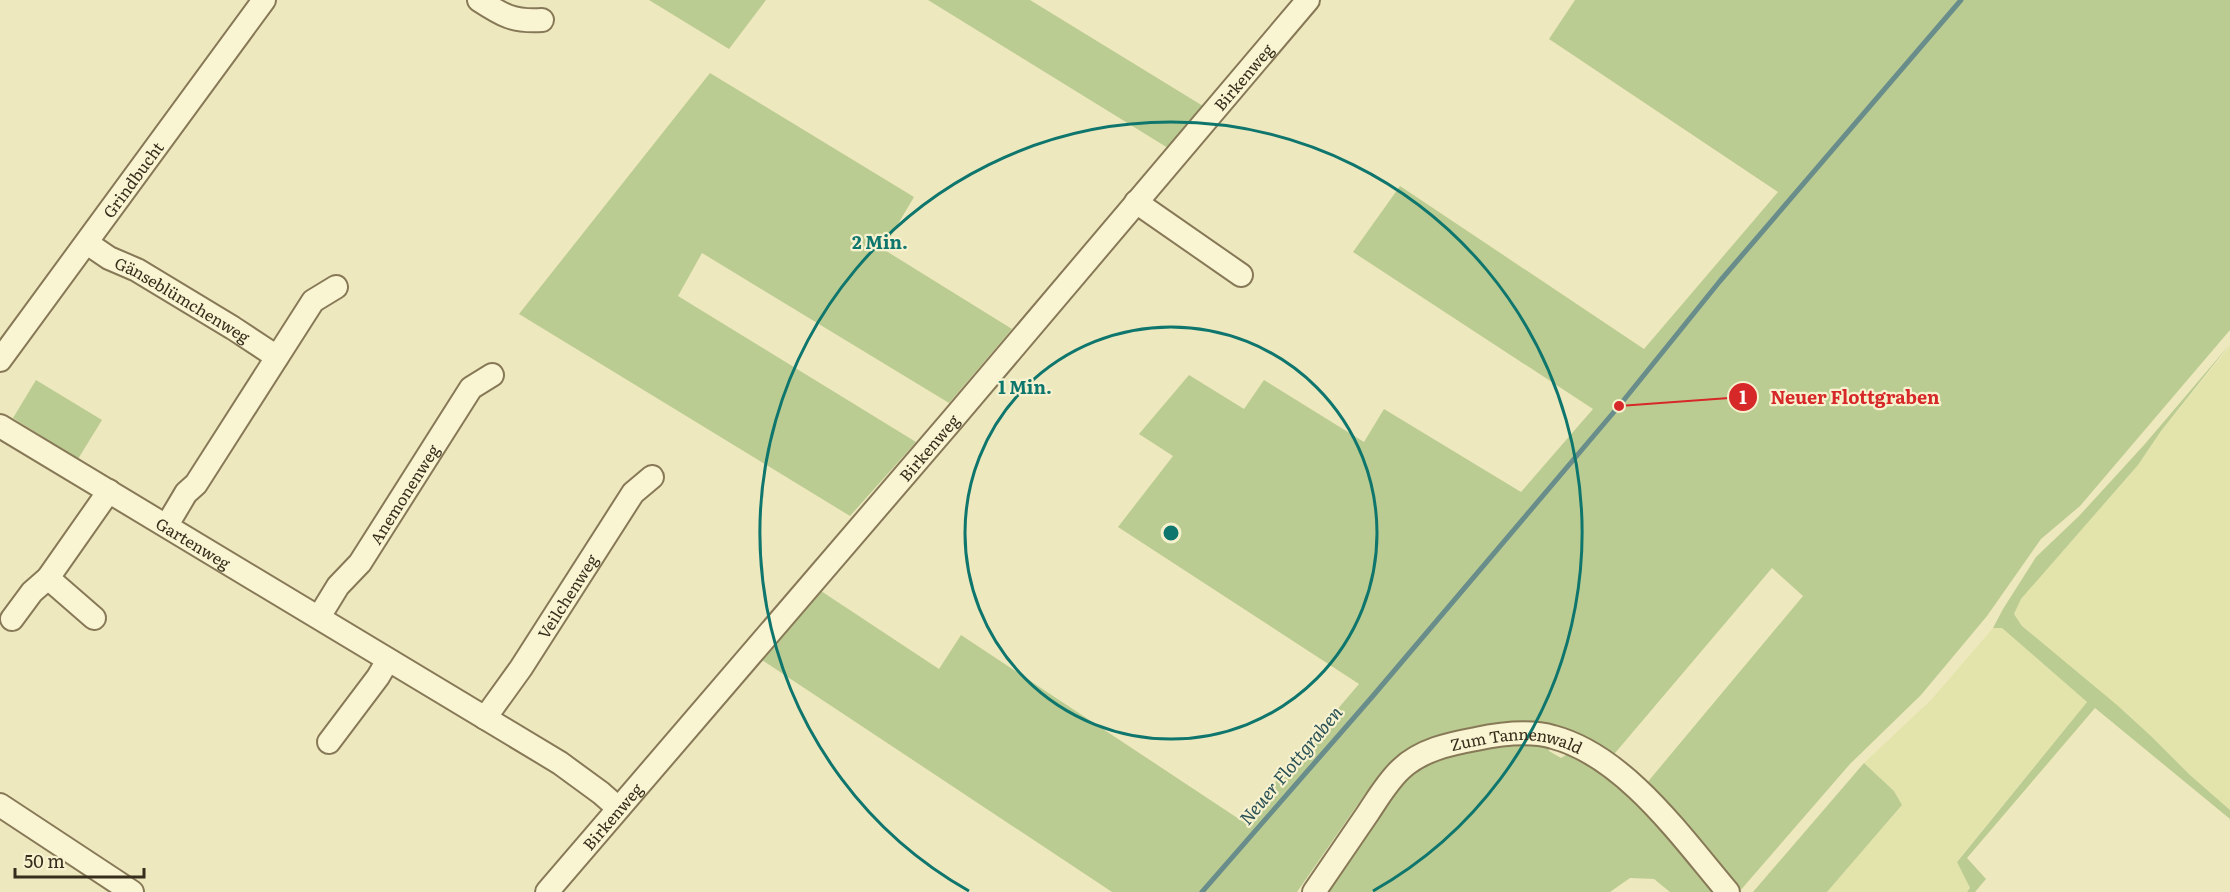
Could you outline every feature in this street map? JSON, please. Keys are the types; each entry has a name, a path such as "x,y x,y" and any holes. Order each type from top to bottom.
{"street":[{"name":"Grindbucht","path":"0,360 264,0"},
{"path":"479,0 505,17 524,21 542,20"},
{"name":"Birkenweg","path":"547,892 1308,0"},
{"path":"1136,202 1242,275"},
{"name":"Gänseblümchenweg","path":"87,243 109,258 137,270 277,357"},
{"path":"167,525 186,493 196,484 313,301 336,287"},
{"name":"Anemonenweg","path":"319,617 338,586 360,563 471,388 492,375"},
{"name":"Gartenweg","path":"0,426 570,770 618,808"},
{"name":"Veilchenweg","path":"485,718 521,668 633,493 652,477"},
{"path":"12,619 32,592 48,578 109,491"},
{"path":"48,578 94,618"},
{"path":"329,742 378,677 388,660"},
{"name":"Zum Tannenwald","path":"1314,892 1390,781 1412,760 1449,744 1480,738 1529,734 1551,736 1583,748 1617,772 1650,802 1728,892"},
{"path":"0,805 132,892"}],"green space":[{"path":"649,0 766,0 729,49"},
{"path":"928,0 1030,0 1203,106 1168,148"},
{"path":"1575,0 2230,0 2230,330 2080,506 2041,539 1987,616 1921,695 1850,764 1739,892 1734,892 1646,784 1803,596 1772,568 1610,759 1545,727 1391,768 1365,794 1297,892 1112,892 759,658 818,589 939,669 961,635 1242,821 1359,684 1118,527 1173,456 1139,434 1189,375 1244,409 1264,380 1364,442 1384,409 1521,492 1593,409 1353,252 1400,186 1644,349 1778,192 1549,39"},
{"path":"710,73 914,197 883,249 1012,329 949,403 702,253 678,296 916,442 850,516 519,314"},
{"path":"2230,344 2161,431 2138,465 2021,599 2014,614 2022,626 2117,705 2230,810 2230,819 2095,708 1967,858 1986,879 1975,892 1967,892 1970,888 1957,862 2087,702 2002,628 1993,628 2036,557 2079,516 2144,445"},
{"path":"2230,346 2230,810 2152,737 2022,626 2014,614 2021,599 2138,465 2161,431"},
{"path":"36,380 102,420 78,459 13,418"},
{"path":"1993,628 2002,628 2087,702 1957,861 1970,888 1967,892 1827,892 1902,805 1894,791 1864,763 1931,700"},
{"path":"1548,742 1549,751 1561,758 1573,754 1639,797 1719,892 1670,892 1654,879 1630,878 1610,892 1324,892 1406,770 1464,748"},
{"path":"1864,763 1894,791 1902,805 1827,892 1753,892"}],"waterway":[{"name":"Neuer Flottgraben","path":"1202,892 1372,697 1619,406 1720,281 1961,0"}],"place":[{"name":"Neuer Flottgraben","path":"1619,406"}]}
